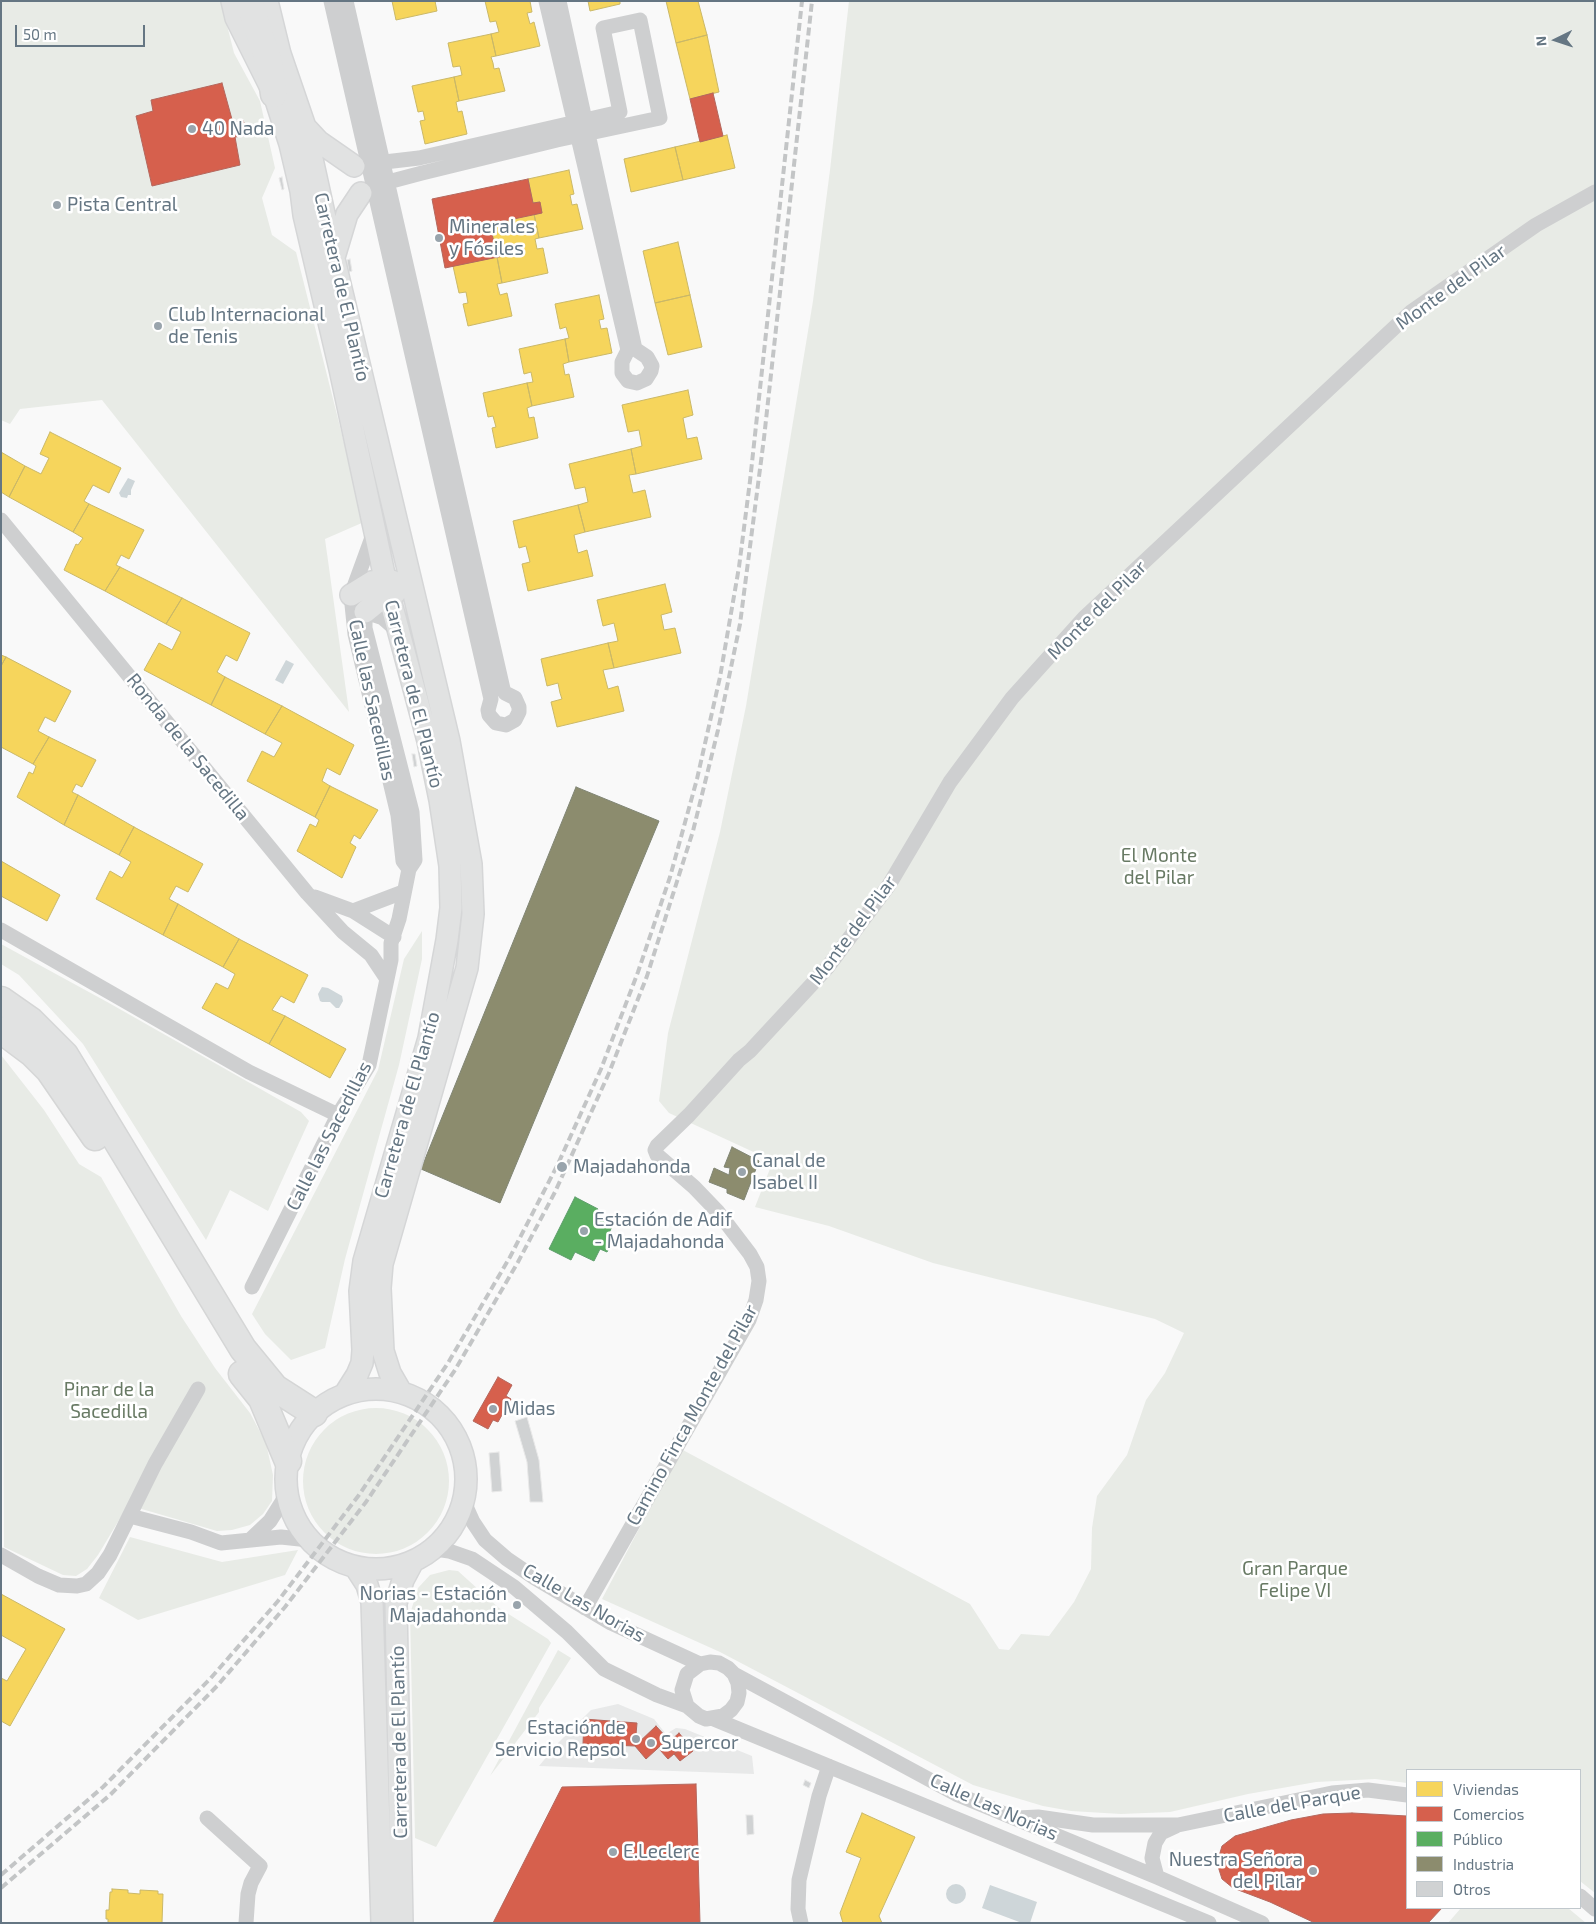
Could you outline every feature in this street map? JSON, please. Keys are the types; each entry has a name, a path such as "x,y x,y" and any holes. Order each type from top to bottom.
{"highway":[{"path":"249,1 270,66 283,91"},
{"path":"1,1000 31,1022 66,1055 243,1349 275,1388 314,1414"},
{"path":"1,1030 32,1053 50,1070 83,1119 228,1357 262,1399 288,1461"}],"street":[{"name":"Carretera de El Plantío","path":"232,1 236,18 305,127 312,188 304,215 340,368 387,588 428,741 440,800 450,866 452,908 429,1038 364,1261 360,1291 362,1363 345,1394"},
{"name":"Carretera de El Plantío","path":"267,1 280,54 287,134 312,188 334,259 449,741 471,864 473,914 467,968 382,1264 380,1288 383,1351 390,1373 401,1392"},
{"path":"331,1 491,699 488,710 489,715 496,723 511,723 518,716 519,707 515,698 505,693 503,689 374,188"},
{"path":"346,1 369,164"},
{"path":"546,1 581,128 635,349 647,357 652,366 646,379 637,383 628,380 622,373 622,362 628,350 581,128 559,1"},
{"path":"581,128 419,158 369,164 326,172 312,188 331,198 374,188 581,128 620,112 603,28 640,20 660,118 581,128"},
{"path":"305,127 318,141 369,164"},
{"path":"334,259 347,214 374,188"},
{"name":"Monte del Pilar","path":"689,1115 827,968 890,885 950,782 1012,698 1084,618 1411,312 1536,225 1595,192"},
{"path":"365,612 382,599 392,582 374,496 374,484 383,463"},
{"name":"Ronda de la Sacedilla","path":"1,520 307,893 343,932 361,946"},
{"name":"Calle las Sacedillas","path":"374,532 351,595 355,634 398,815 403,861 409,869"},
{"path":"351,595 372,582 379,581 395,592 419,684 433,721 440,733 449,741"},
{"name":"Calle las Sacedillas","path":"252,1287 338,1115 369,1065 403,892 409,869 415,860 412,812 365,628 365,612 383,618 399,632"},
{"path":"353,911 403,892"},
{"path":"307,893 338,907 353,911 393,940"},
{"path":"1,930 249,1072 338,1115"},
{"path":"361,946 393,940"},
{"path":"361,946 380,967 387,979"},
{"name":"Camino Finca Monte del Pilar","path":"585,1608 749,1320 756,1300 759,1281 757,1268 750,1254 718,1212 655,1150 689,1115"},
{"path":"373,1388 401,1392 426,1403 447,1422 461,1446 467,1474 464,1502 454,1528 435,1549 412,1564 384,1570 356,1568 330,1558 309,1540 295,1518 287,1494 286,1477 288,1461 297,1435 314,1414 328,1402 345,1394 373,1388"},
{"path":"1,1555 38,1576 59,1585 77,1586 86,1584 98,1573 110,1555 155,1464 198,1389"},
{"path":"250,1540 270,1521 287,1494"},
{"name":"Calle Las Norias","path":"464,1502 472,1522 485,1540 507,1559 535,1578 611,1623 700,1664 719,1663 734,1674 956,1794 1157,1877 1262,1923"},
{"path":"130,1516 191,1532 221,1543 281,1537 309,1540"},
{"name":"Calle Las Norias","path":"435,1549 449,1551 472,1559 520,1591 567,1632 604,1669 687,1706 699,1716 714,1719 830,1766 1209,1923"},
{"name":"Carretera de El Plantío","path":"402,1923 396,1603 403,1580 412,1564"},
{"name":"Carretera de El Plantío","path":"356,1568 367,1585 372,1602 382,1923"},
{"path":"687,1706 684,1699 684,1682 687,1674 700,1664"},
{"path":"714,1719 724,1716 737,1702 739,1693 738,1683 734,1674"},
{"path":"801,1923 798,1909 799,1880 819,1796 830,1766"},
{"name":"Calle del Parque","path":"1013,1818 1038,1818 1093,1825 1178,1825 1332,1793 1368,1790 1406,1795"},
{"path":"207,1818 260,1866 248,1894 246,1923"},
{"name":"Calle del Parque","path":"1157,1877 1152,1858 1155,1843 1161,1833 1178,1825"},
{"path":"1581,1897 1595,1909"}],"shaded area":[{"path":"128,478 135,481 131,495 128,495 127,498 121,497 119,493"},
{"path":"286,660 294,664 283,684 275,680"},
{"path":"322,987 328,988 342,996 343,1001 339,1008 336,1008 330,1002 320,1001 318,994"},
{"name":"Estación de Servicio Repsol","path":"618,1704 654,1719 666,1734 676,1728 685,1729 752,1756 754,1774 539,1766 558,1743 591,1710"},
{"path":"956,1884 963,1887 966,1894 963,1901 956,1904 949,1901 946,1894 949,1887"},
{"path":"990,1885 1037,1902 1030,1923 1022,1923 982,1908"}],"green space":[{"name":"Club Internacional de Tenis","path":"1,1 221,1 234,53 260,101 275,168 262,198 272,235 296,252 364,522 325,539 349,712 102,400 20,409 10,424 1,420"},
{"name":"El Monte del Pilar","path":"849,1 1595,1 1595,1893 1581,1882 1581,1769 1406,1769 1406,1783 1375,1779 1316,1782 1248,1794 1170,1812 1121,1814 1071,1811 1043,1806 973,1785 720,1652 602,1599 681,1449 970,1604 999,1649 1009,1650 1021,1634 1049,1636 1074,1602 1091,1569 1092,1528 1097,1496 1127,1455 1146,1400 1165,1373 1184,1333 1155,1319 933,1263 829,1226 755,1207 773,1161 669,1113 659,1101 668,1033 720,832 746,706 813,301"},
{"path":"422,931 422,959 399,1065 345,1259 325,1348 291,1360 265,1334 252,1314 378,1070 404,959"},
{"path":"1,944 301,1112 309,1121 268,1211 230,1190 206,1240 83,1044 19,975 1,964"},
{"name":"Pinar de la Sacedilla","path":"1,1055 44,1110 79,1164 101,1177 181,1316 215,1368 250,1413 266,1443 273,1475 272,1501 263,1514 250,1525 232,1530 217,1531 128,1505 98,1555 87,1569 76,1576 63,1575 4,1547"},
{"path":"376,1408 404,1414 427,1430 443,1453 449,1481 443,1509 427,1532 404,1548 376,1554 348,1548 325,1532 309,1509 303,1481 309,1453 325,1430 348,1414"},
{"path":"130,1537 222,1562 298,1550 285,1575 138,1620 99,1598"},
{"path":"449,1570 458,1571 499,1608 548,1639 551,1643 436,1847 415,1838 410,1614 418,1588 430,1575"},
{"path":"558,1650 571,1658 539,1708 539,1712 490,1776"},
{"path":"1460,1909 1569,1909 1586,1923 1448,1923"}],"building: Viviendas":[{"path":"392,1 435,1 437,11 396,20"},
{"path":"485,1 530,1 532,12 527,13 530,24 534,22 540,46 496,56 491,34 499,32 496,21 490,22"},
{"path":"588,1 620,1 620,4 590,11"},
{"path":"666,1 698,1 707,35 676,43"},
{"path":"491,34 496,56 491,57 494,69 499,68 505,91 459,101 454,77 462,75 460,66 453,67 448,43"},
{"path":"707,35 719,92 690,99 676,43"},
{"path":"454,77 459,101 456,102 458,112 462,111 467,134 425,144 420,121 425,120 423,111 418,112 412,86"},
{"path":"727,135 735,168 683,180 675,147"},
{"path":"675,147 683,180 631,192 624,159"},
{"path":"569,170 574,194 570,195 572,205 577,204 583,229 539,238 534,214 542,213 540,202 533,203 528,179"},
{"path":"534,214 539,238 535,239 537,249 543,248 548,273 502,283 497,257 503,256 501,247 495,248 490,224"},
{"path":"678,242 690,295 655,303 643,251"},
{"path":"497,257 502,283 497,284 500,295 507,293 512,316 468,326 463,304 468,303 466,292 459,293 453,266"},
{"path":"599,295 604,319 599,320 601,329 607,328 612,353 569,362 565,339 569,338 566,327 560,329 555,304"},
{"path":"690,295 702,347 668,355 655,303"},
{"path":"565,339 569,362 563,364 565,375 569,374 574,397 532,406 527,383 533,382 531,372 524,374 519,349"},
{"path":"527,383 532,406 527,408 529,418 534,417 538,438 496,448 492,428 496,427 493,416 488,417 483,393"},
{"path":"688,390 693,415 683,418 687,439 697,437 702,459 636,474 631,449 642,446 639,430 628,432 622,405"},
{"path":"50,432 121,468 109,493 93,485 84,501 89,504 73,532 9,497 25,466 41,474 49,458 40,454"},
{"path":"631,449 636,474 629,475 633,493 645,490 651,517 585,532 578,505 588,502 585,487 575,489 569,464"},
{"path":"1,452 25,466 9,497 1,492"},
{"path":"89,504 144,530 129,559 121,555 116,565 120,567 105,591 64,570 76,544 78,545 83,538 73,532"},
{"path":"578,505 585,532 574,535 578,553 587,550 593,576 528,591 522,564 530,562 526,546 519,548 513,521"},
{"path":"120,567 182,598 166,624 105,591"},
{"path":"665,584 672,612 661,615 664,630 675,628 681,653 614,668 608,643 618,641 614,623 603,626 597,600"},
{"path":"182,598 250,633 237,661 226,655 217,672 225,677 211,705 144,670 159,643 172,650 181,632 166,624"},
{"path":"608,643 614,668 603,670 608,689 618,686 624,711 557,727 551,702 562,699 558,683 547,686 541,659"},
{"path":"1,655 6,657 1,666"},
{"path":"6,657 71,691 55,722 45,717 38,731 49,737 33,764 1,747 1,666"},
{"path":"225,677 282,706 265,734 211,705"},
{"path":"282,706 354,745 340,775 327,768 322,781 330,786 315,817 247,781 262,751 274,757 282,743 265,734"},
{"path":"49,737 96,760 82,787 76,784 72,792 78,795 64,825 17,797 29,772 33,774 36,766 33,764"},
{"path":"330,786 378,810 360,839 354,835 350,843 356,847 342,878 297,851 310,824 316,827 319,820 315,817"},
{"path":"78,795 134,827 119,855 64,825"},
{"path":"134,827 203,864 188,892 176,886 169,899 178,904 163,935 96,899 110,871 122,878 131,862 119,855"},
{"path":"1,861 60,895 47,921 1,896"},
{"path":"178,904 239,939 223,967 163,935"},
{"path":"239,939 308,975 294,1003 281,996 272,1010 285,1016 269,1044 202,1008 216,983 228,989 235,974 223,967"},
{"path":"285,1016 346,1049 330,1078 269,1044"},
{"path":"1,1594 65,1629 10,1726 1,1721 1,1678 7,1681 26,1649 1,1635"},
{"path":"862,1813 915,1837 879,1916 882,1923 843,1923 840,1913 861,1858 846,1852"},
{"path":"112,1889 128,1890 128,1893 140,1894 140,1890 158,1891 158,1894 163,1894 162,1923 108,1923 106,1910 109,1910 110,1892 112,1892"}],"building: Comercios":[{"name":"40 Nada","path":"222,83 233,123 243,120 248,135 235,137 240,165 152,186 136,116 153,111 151,100"},
{"path":"713,93 723,136 700,142 690,99"},
{"path":"528,179 533,203 540,202 542,213 490,224 495,248 501,247 503,256 445,268 432,199"},
{"name":"Midas","path":"498,1377 512,1385 506,1396 511,1399 498,1422 493,1420 488,1429 473,1421"},
{"path":"584,1719 637,1723 635,1746 583,1744"},
{"name":"Supercor","path":"656,1726 668,1739 646,1759 635,1746"},
{"path":"679,1733 687,1743 668,1759 660,1750"},
{"path":"687,1743 693,1751 680,1761 674,1754"},
{"name":"E.Leclerc","path":"696,1784 700,1923 493,1923 562,1787"},
{"name":"Nuestra Señora del Pilar","path":"1352,1813 1406,1816 1406,1909 1441,1909 1428,1923 1315,1923 1270,1902 1233,1888 1222,1879 1217,1863 1222,1846 1235,1836 1291,1820 1323,1814"}],"building: Público":[{"name":"Estación de Adif - Majadahonda","path":"575,1197 598,1209 595,1216 613,1224 607,1238 613,1241 607,1252 600,1249 594,1261 575,1252 571,1260 549,1249"}],"building: Industria":[{"path":"576,787 659,821 500,1203 421,1169"},
{"name":"Canal de Isabel II","path":"732,1147 759,1161 744,1200 727,1193 727,1189 709,1182 714,1168 729,1175 730,1168 724,1167"}],"building: Otros":[{"path":"282,177 284,189 282,190 279,178"},
{"path":"350,259 352,271 349,272 347,260"},
{"path":"412,754 415,754 417,766 414,767"},
{"path":"527,1417 539,1460 543,1502 530,1502 527,1462 515,1421"},
{"path":"499,1452 502,1491 492,1492 489,1453"},
{"path":"805,1780 811,1783 809,1788 803,1785"},
{"path":"746,1815 753,1815 754,1834 747,1835"}],"railway":[{"path":"1,1875 103,1787 210,1679 278,1601 359,1495 448,1363 510,1257 558,1164 601,1069 638,972 670,877 697,779 720,677 739,567 750,481 802,1"},
{"path":"1,1888 110,1795 217,1686 285,1607 366,1502 455,1370 518,1262 555,1192 609,1073 647,976 693,831 718,730 740,624 764,438 812,1"}],"place":[{"name":"40 Nada","path":"192,129"},
{"name":"Pista Central","path":"57,205"},
{"name":"Minerales y Fósiles","path":"439,238"},
{"name":"Club Internacional de Tenis","path":"158,326"},
{"name":"Majadahonda","path":"562,1167"},
{"name":"Canal de Isabel II","path":"742,1172"},
{"name":"Estación de Adif - Majadahonda","path":"584,1231"},
{"name":"Midas","path":"493,1409"},
{"name":"Norias - Estación Majadahonda","path":"517,1605"},
{"name":"Estación de Servicio Repsol","path":"636,1739"},
{"name":"Supercor","path":"651,1743"},
{"name":"E.Leclerc","path":"613,1852"},
{"name":"Nuestra Señora del Pilar","path":"1313,1871"}],"park label":[{"name":"Gran Parque Felipe VI","path":"1295,1580"}]}
